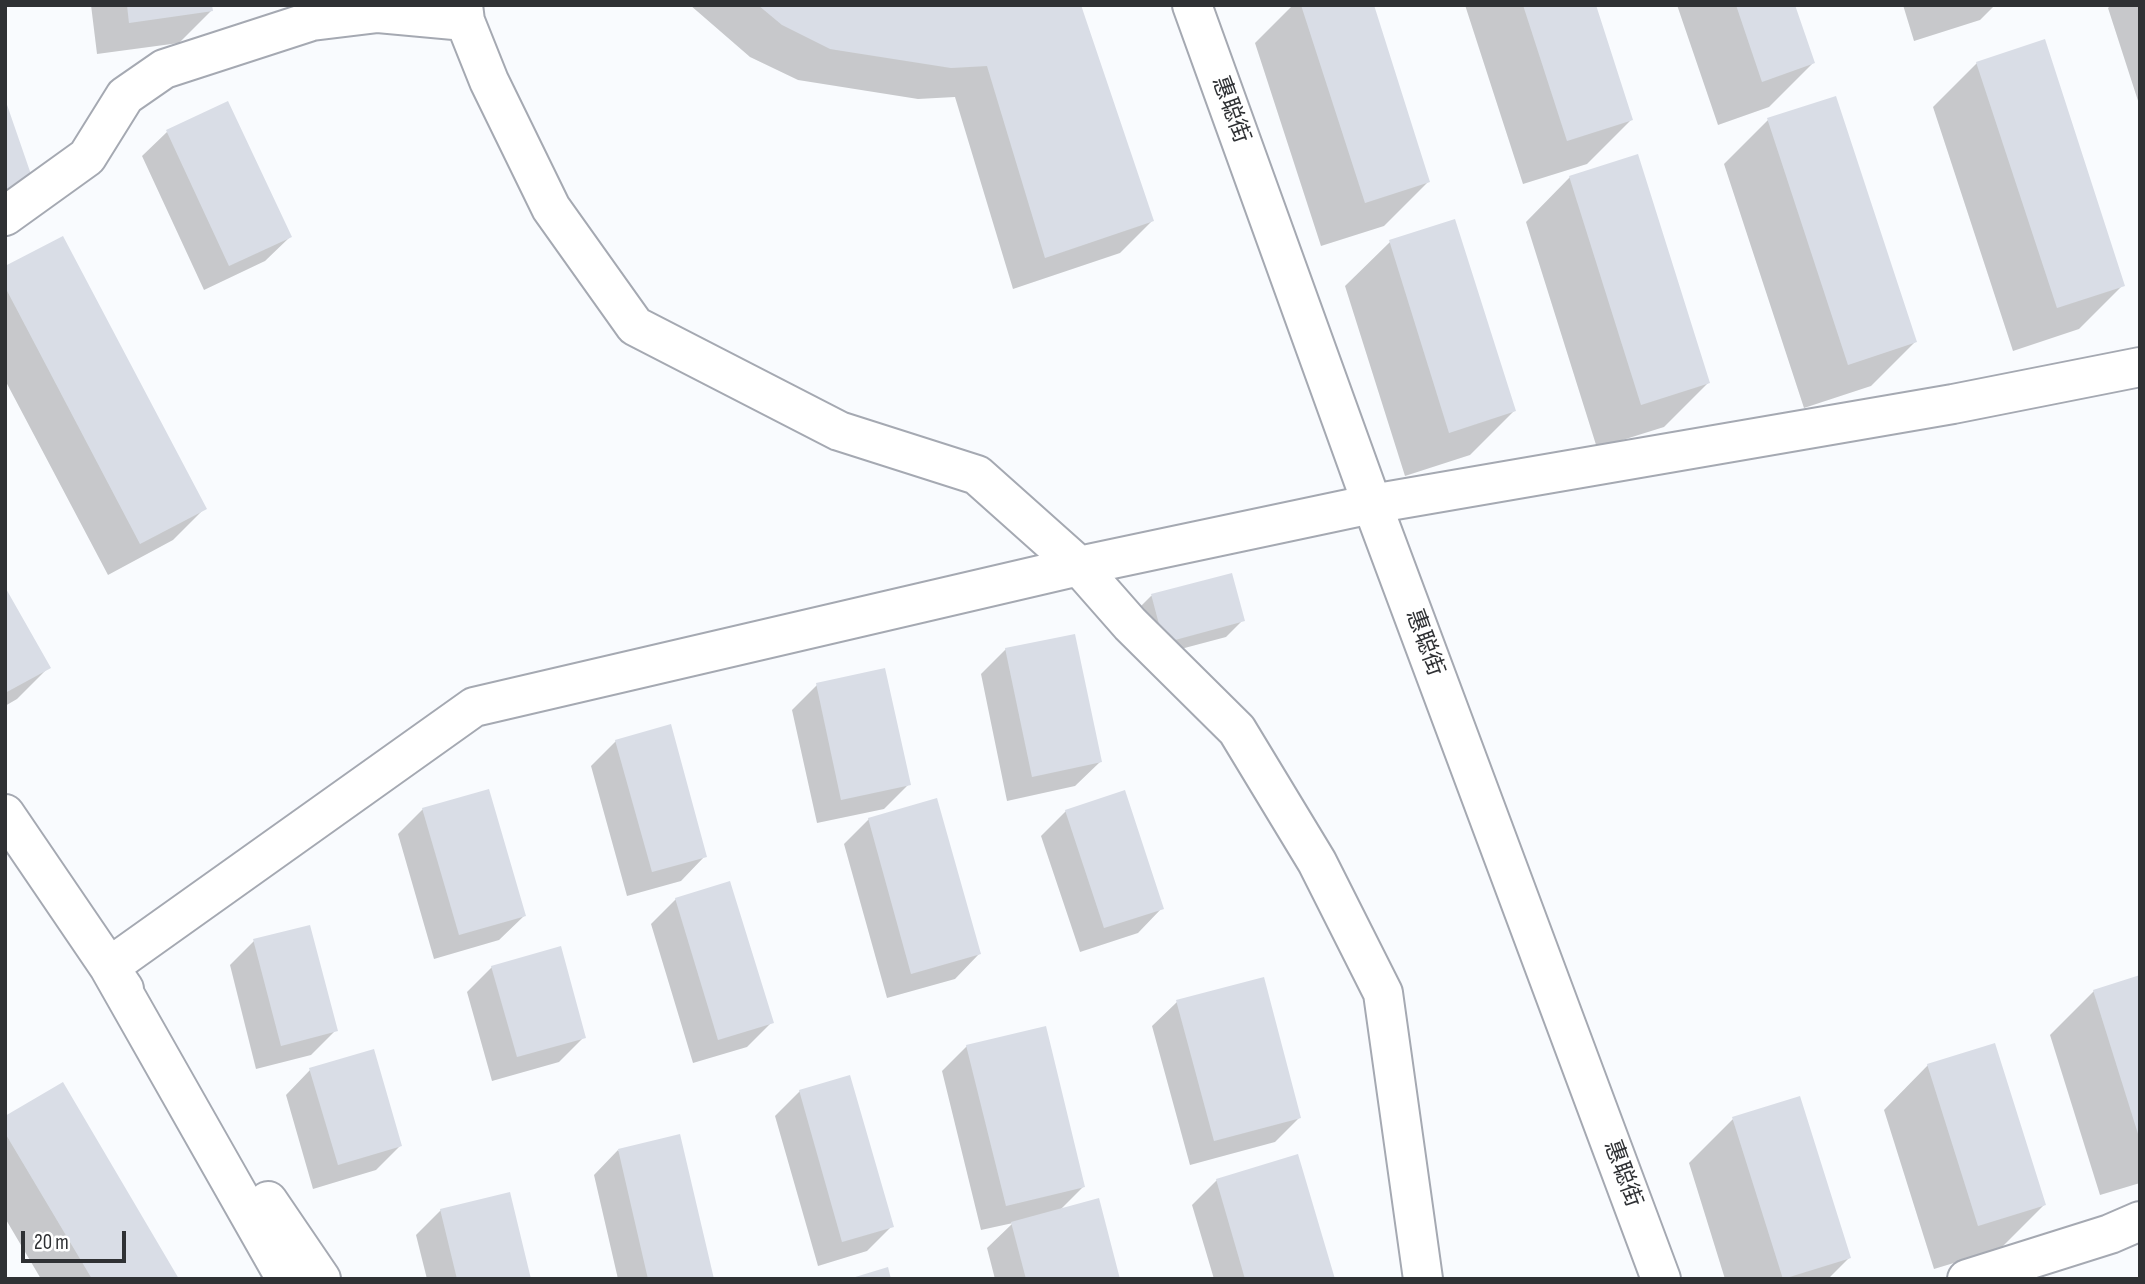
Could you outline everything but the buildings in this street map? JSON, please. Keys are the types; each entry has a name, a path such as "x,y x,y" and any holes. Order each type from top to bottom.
{"street":[{"name":"惠聪街","path":"1176,5 1661,1279"},
{"name":"惠聪街","path":"1192,5 1365,505 1643,1279"},
{"path":"5,216 86,157 125,96 164,69 312,21 378,13 464,13 489,81 551,208 635,326 839,431 977,475 1079,566 1130,624 1237,730 1317,862 1382,993 1423,1279"},
{"path":"109,967 474,708 1079,566 1365,505 1952,404 2140,368"},
{"path":"5,814 321,1279"},
{"path":"109,967 286,1279"},
{"path":"1967,1279 2110,1234 2140,1221"}]}
